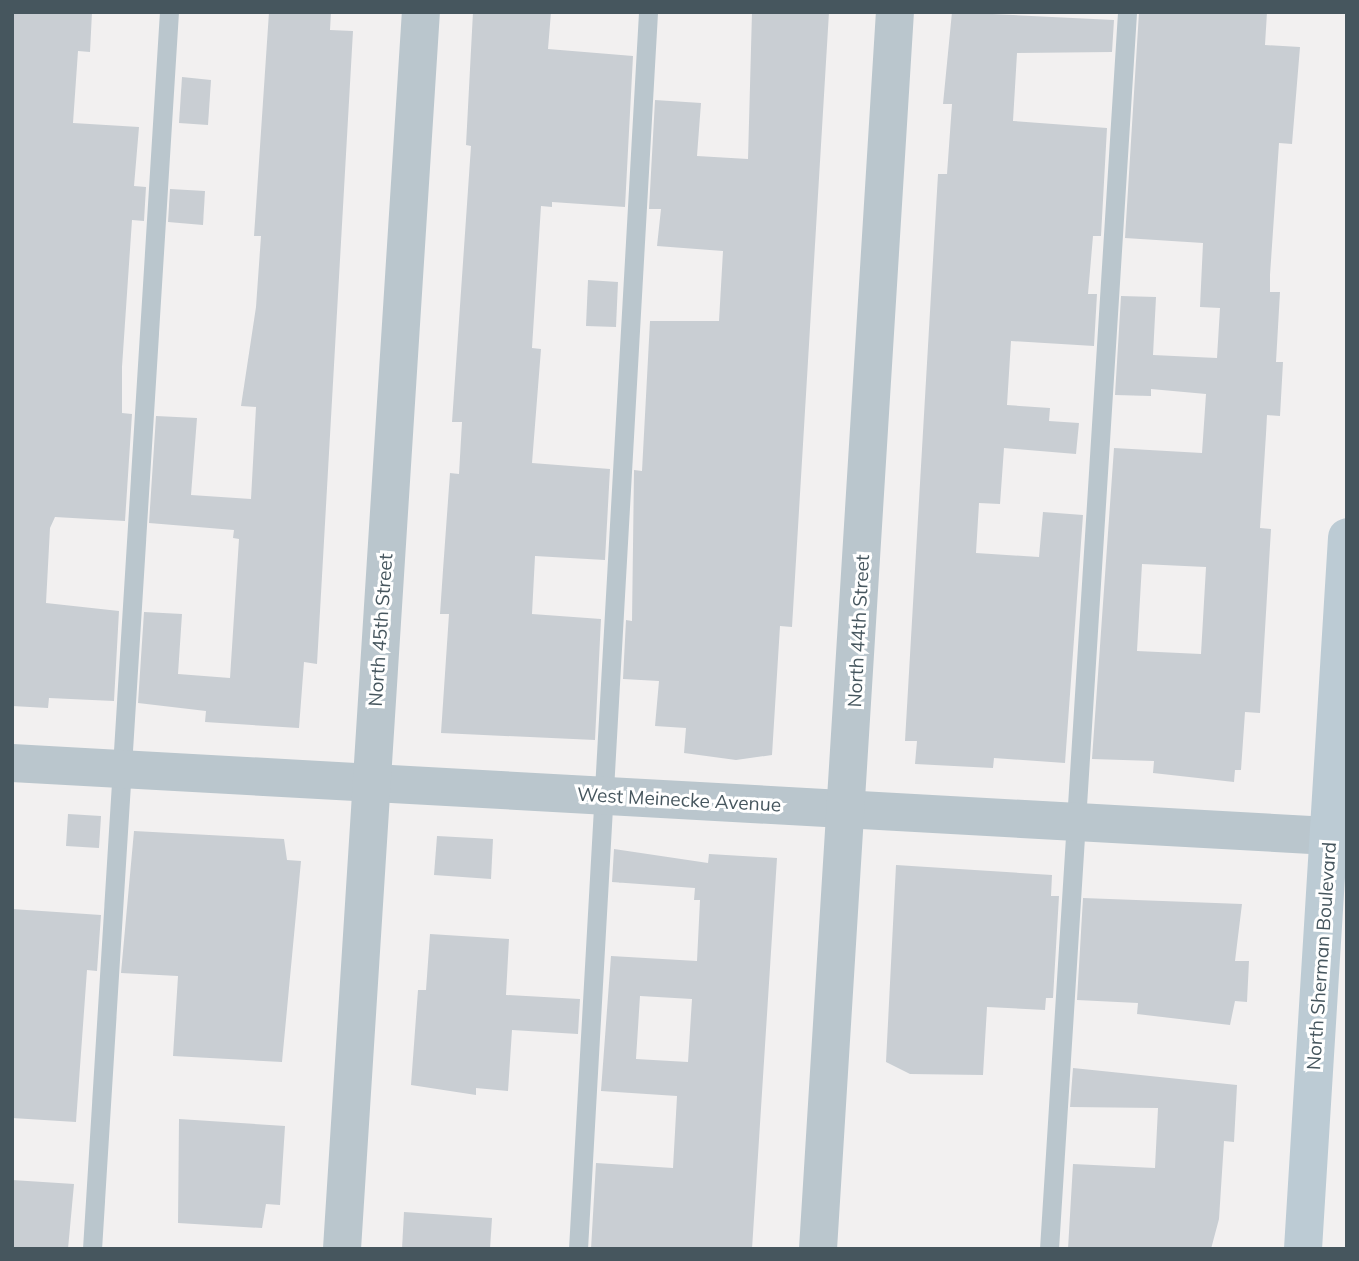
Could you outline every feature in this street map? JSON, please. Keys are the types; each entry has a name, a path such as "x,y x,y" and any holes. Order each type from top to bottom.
{"main road":[{"name":"North Sherman Boulevard","path":"1303,1249 1338,836 1347,537"}],"street":[{"name":"North 45th Street","path":"342,1249 421,12"},
{"name":"North 44th Street","path":"818,1249 849,810 895,12"},
{"name":"West Meinecke Avenue","path":"12,763 1338,836"}],"lane":[{"path":"92,1249 118,769 169,12"},
{"path":"578,1249 648,12"},
{"path":"1049,1249 1127,12"}],"building":[{"path":"12,12 92,12 90,52 78,51 73,123 139,127 134,186 146,187 144,221 132,220 122,367 122,413 132,414 125,521 55,517 50,528 46,603 119,611 114,701 49,698 48,708 12,706"},
{"path":"269,12 331,12 330,30 353,31 317,664 304,662 299,728 205,722 206,711 138,703 144,612 182,614 178,674 230,678 239,539 233,538 234,530 149,523 156,416 197,418 191,495 251,499 256,407 241,406 256,307 261,236 254,236"},
{"path":"473,12 551,12 548,49 633,56 625,207 552,202 552,207 541,206 532,348 541,349 532,463 610,469 605,560 535,556 532,614 601,619 595,740 441,733 449,614 440,614 450,473 459,474 462,422 452,422 471,146 466,145"},
{"path":"752,12 829,12 792,627 780,626 772,755 736,760 684,753 686,728 655,726 659,681 623,679 626,620 632,621 634,470 642,471 650,321 719,321 723,251 657,246 661,209 649,209 655,100 701,103 697,156 748,159"},
{"path":"952,12 1114,20 1112,52 1017,53 1013,121 1107,128 1101,236 1093,236 1088,294 1097,294 1094,346 1011,341 1007,405 1050,408 1049,421 1079,423 1076,454 1004,448 1000,504 979,503 976,553 1039,557 1043,512 1083,515 1065,763 994,758 993,768 915,764 917,741 905,741 938,174 947,174 952,104 943,104"},
{"path":"1139,12 1267,12 1265,45 1300,47 1292,144 1279,143 1270,275 1270,292 1280,292 1276,362 1283,362 1280,416 1267,415 1260,528 1271,529 1260,713 1245,712 1241,770 1235,770 1234,782 1153,773 1154,761 1092,759 1114,448 1202,453 1206,394 1151,389 1151,396 1115,395 1121,296 1156,297 1153,355 1217,358 1220,308 1200,307 1203,243 1125,238","holes":["1142,564 1206,567 1201,654 1137,651"]},
{"path":"182,77 211,80 208,125 179,123"},
{"path":"170,189 205,191 203,225 168,222"},
{"path":"588,280 618,282 616,327 586,326"},
{"path":"68,814 101,816 99,848 66,846"},
{"path":"134,831 284,839 287,860 301,861 282,1062 173,1056 178,976 121,973"},
{"path":"437,836 493,839 491,879 434,875"},
{"path":"614,849 708,863 709,854 777,858 752,1249 591,1249 596,1163 673,1168 677,1096 601,1091 611,956 697,961 700,900 694,900 695,888 612,882","holes":["640,996 692,999 688,1062 636,1059"]},
{"path":"896,865 1052,875 1051,896 1059,896 1053,998 1046,998 1045,1010 987,1007 983,1075 910,1074 886,1062"},
{"path":"1083,898 1242,904 1235,961 1249,961 1247,1002 1235,1001 1230,1025 1137,1014 1138,1003 1077,1000"},
{"path":"12,909 101,915 97,971 87,970 76,1122 12,1118"},
{"path":"430,934 509,939 506,995 580,999 578,1034 512,1030 508,1091 476,1088 476,1095 411,1085 418,990 426,990"},
{"path":"1073,1068 1237,1085 1234,1142 1224,1141 1219,1219 1211,1249 1068,1249 1073,1164 1155,1168 1158,1108 1070,1107"},
{"path":"179,1119 285,1126 280,1205 266,1204 262,1228 178,1223"},
{"path":"12,1180 74,1184 68,1249 12,1249"},
{"path":"404,1212 492,1218 490,1249 402,1249"}]}
